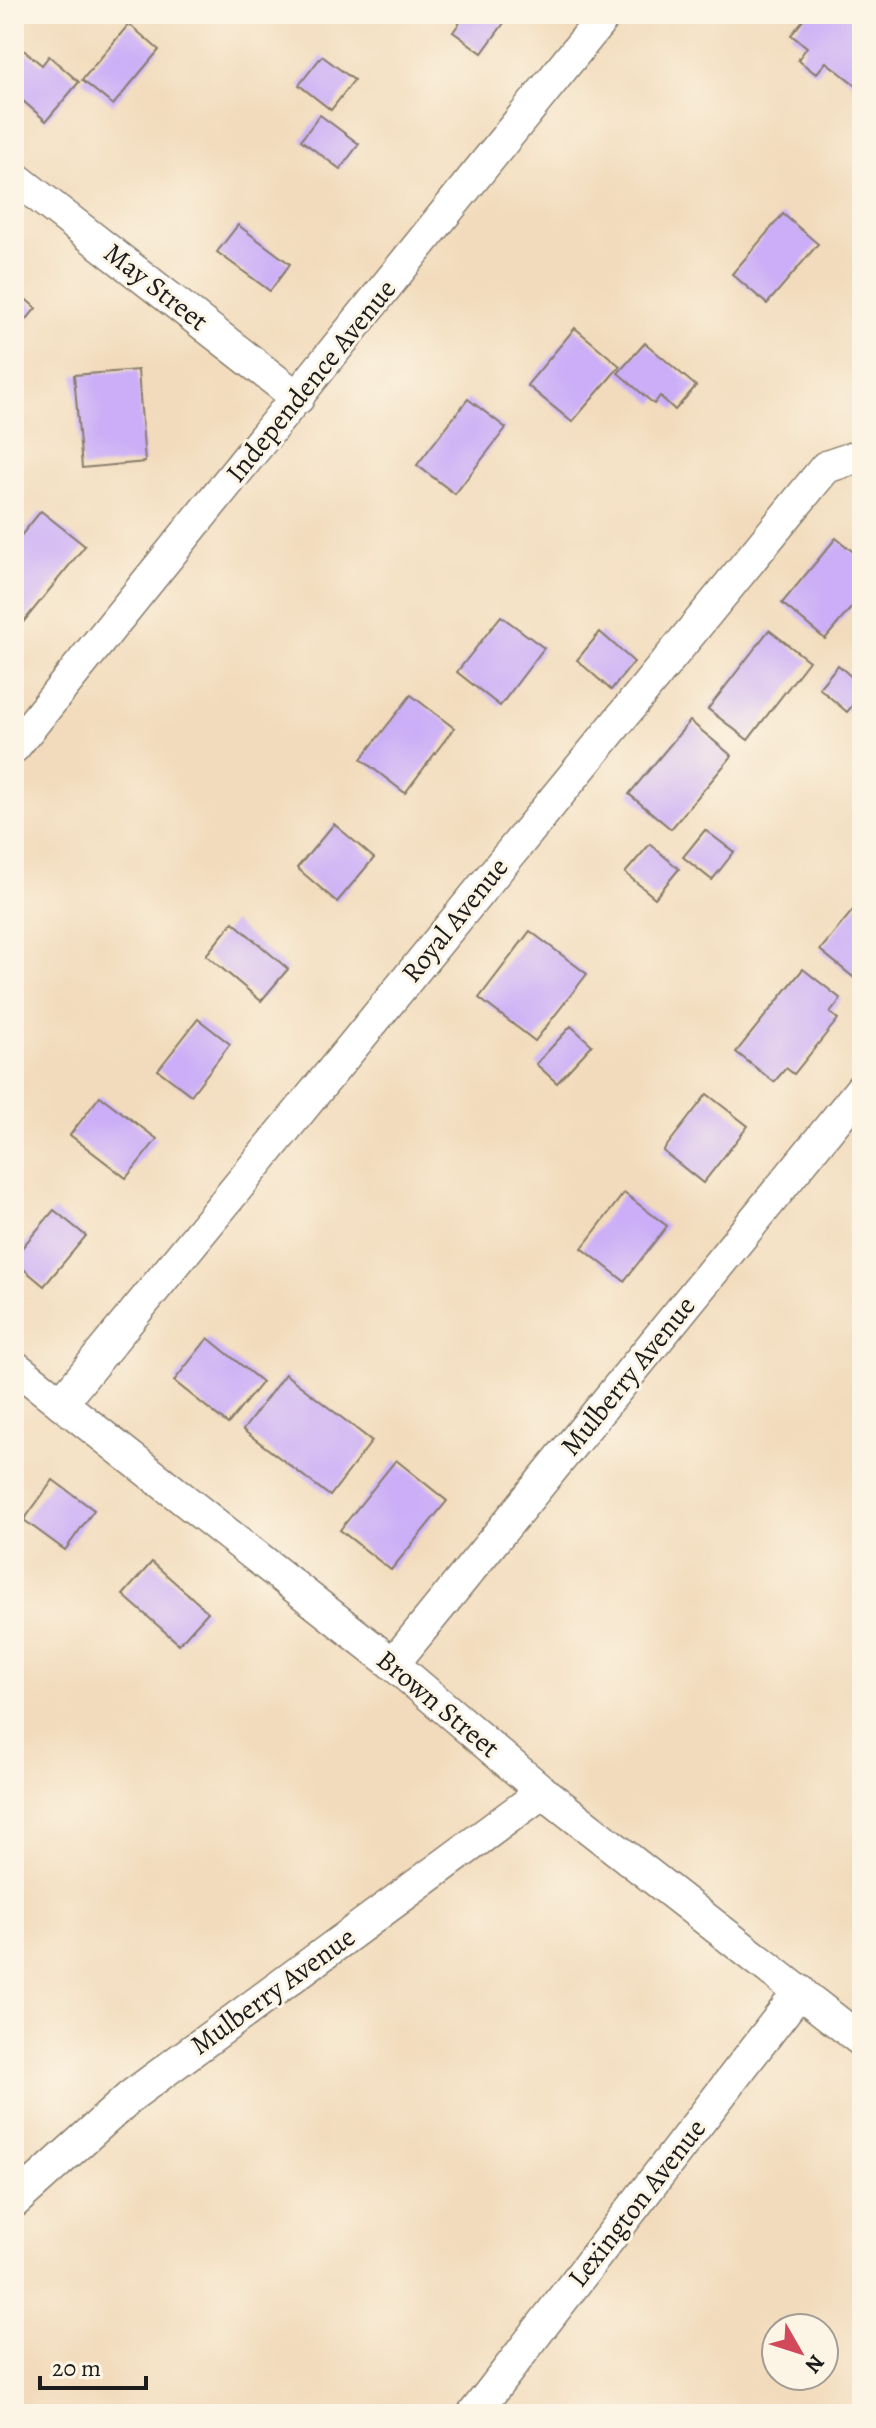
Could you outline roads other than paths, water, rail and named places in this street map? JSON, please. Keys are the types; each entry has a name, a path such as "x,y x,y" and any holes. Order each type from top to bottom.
{"street":[{"name":"Independence Avenue","path":"17,738 298,398 606,14"},
{"name":"May Street","path":"14,177 298,398"},
{"name":"Royal Avenue","path":"61,1403 826,467 862,455"},
{"name":"Mulberry Avenue","path":"393,1664 862,1088"},
{"name":"Brown Street","path":"14,1366 393,1664 543,1792 862,2041"},
{"name":"Mulberry Avenue","path":"14,2202 131,2096 543,1792"},
{"name":"Lexington Avenue","path":"474,2414 800,1991"}]}
